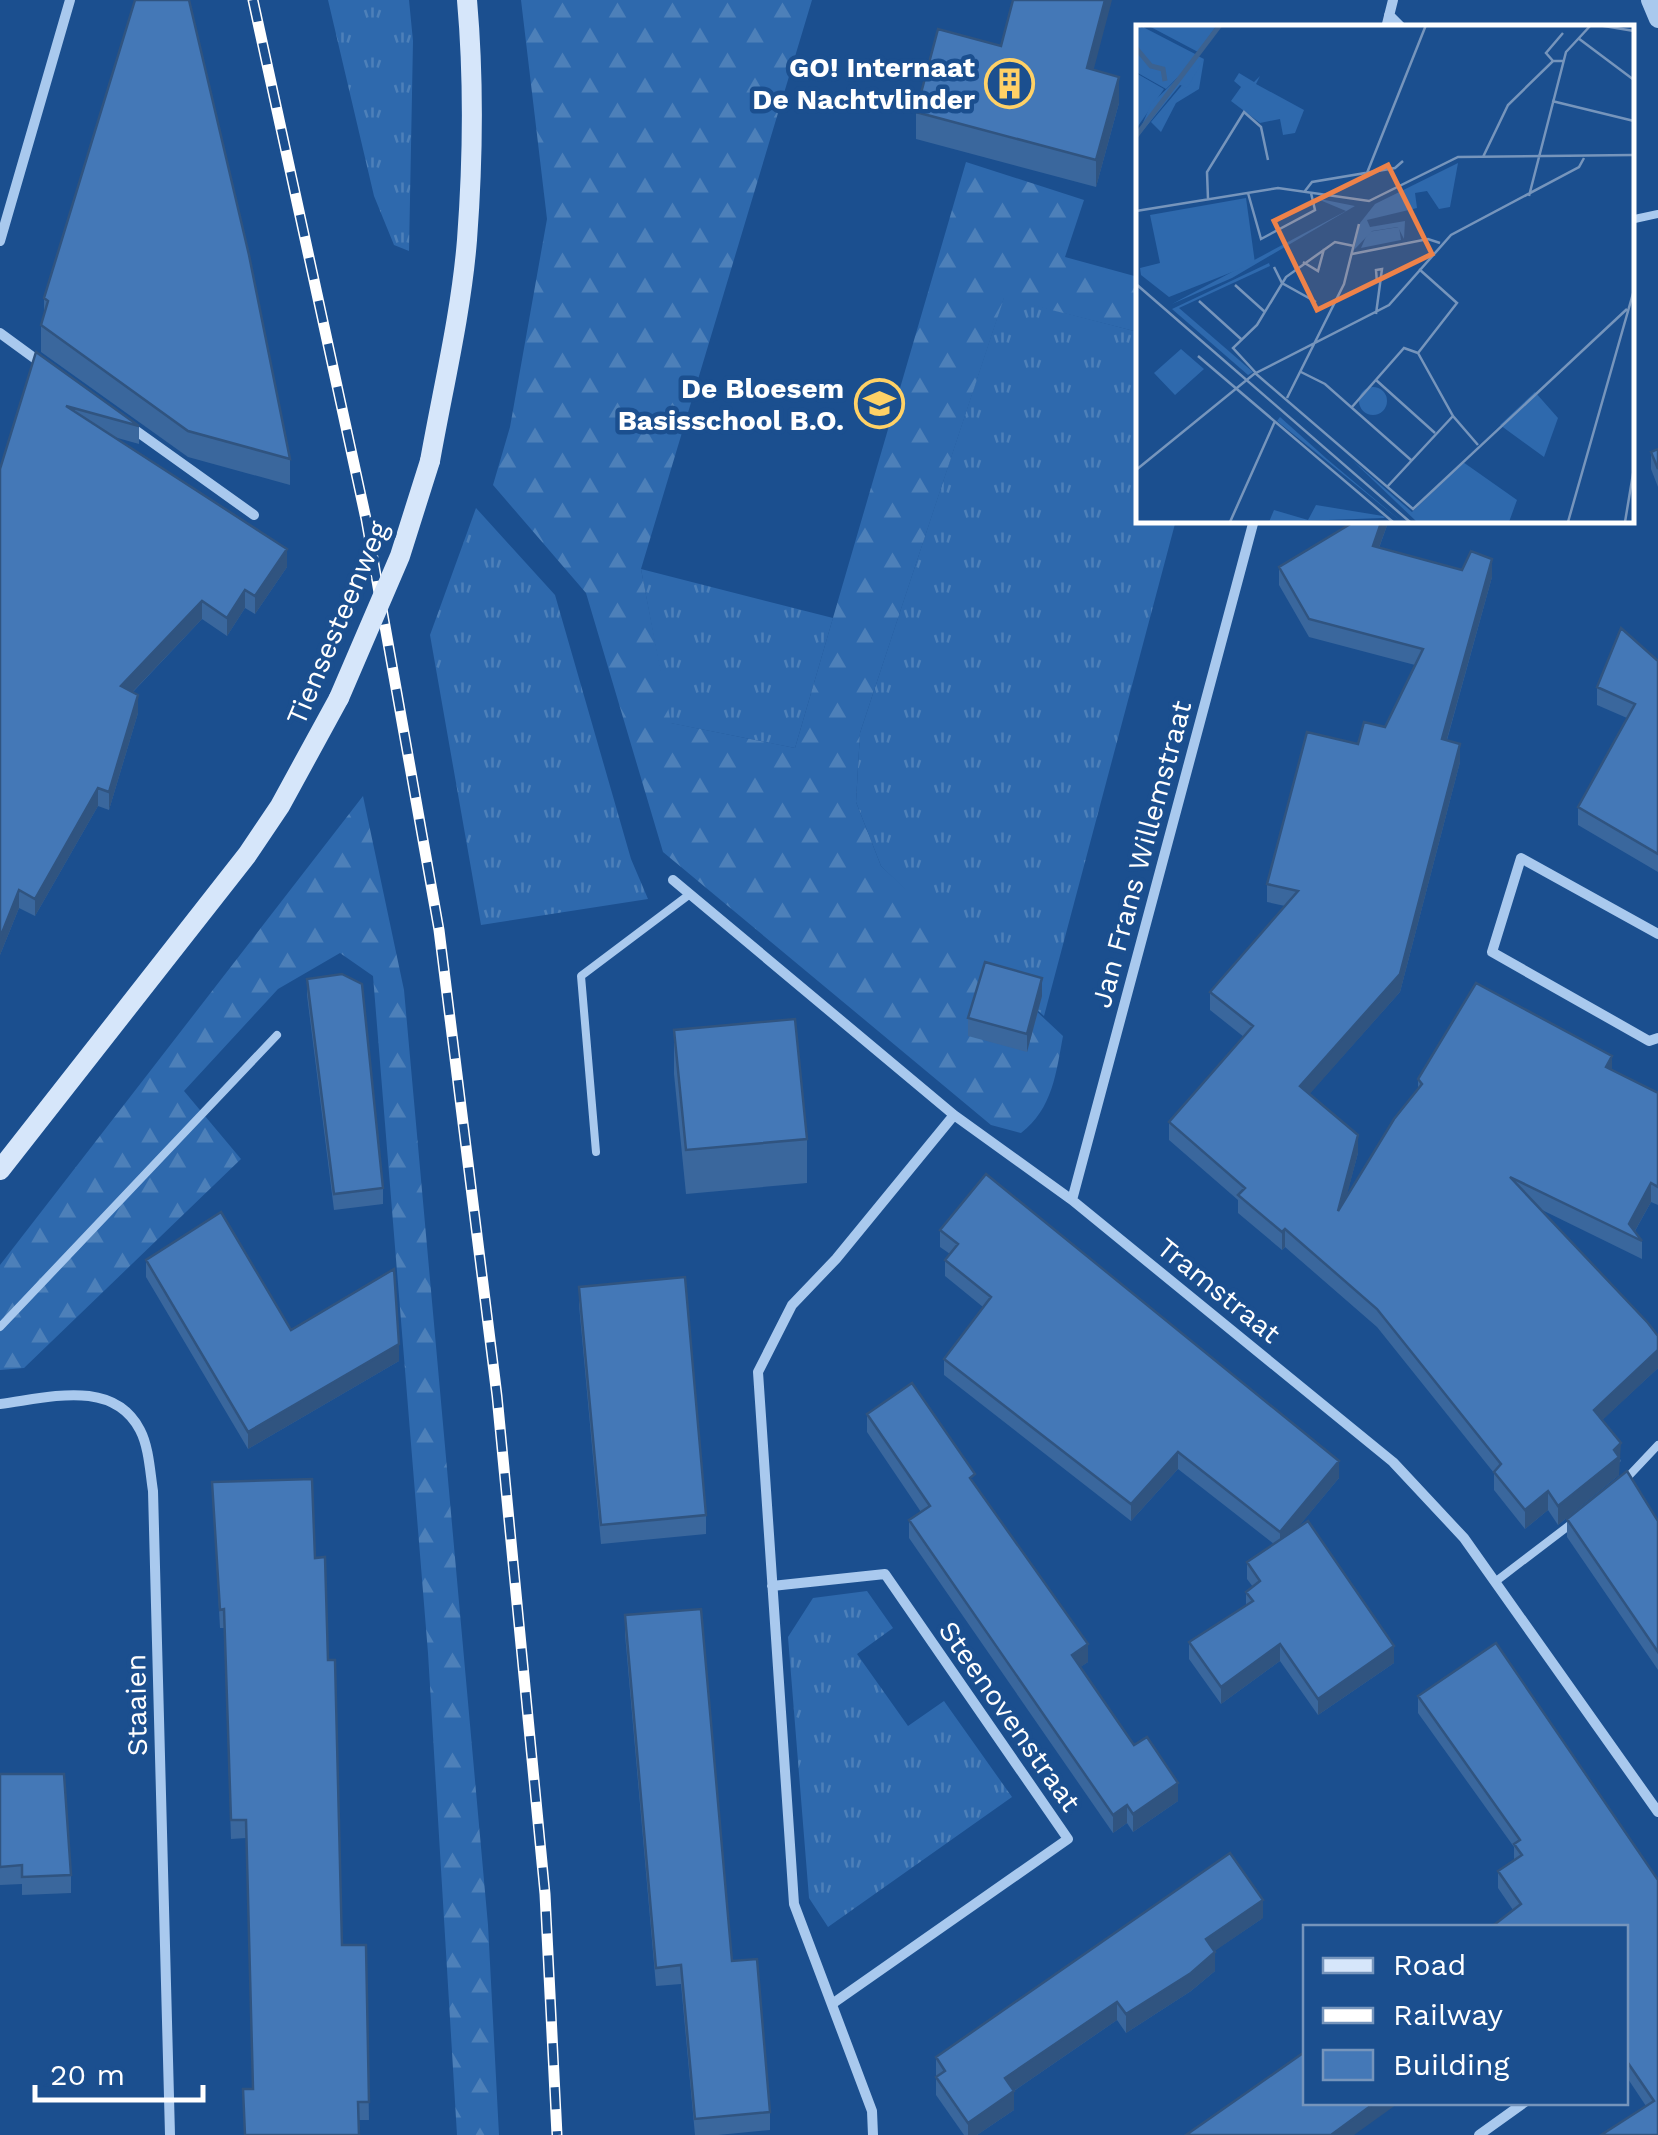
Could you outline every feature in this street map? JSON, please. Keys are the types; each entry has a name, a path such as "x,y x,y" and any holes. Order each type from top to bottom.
{"main road":[{"name":"Tiensesteenweg","path":"0,1170 247,855 312,752 400,556 430,461 467,242 467,0"}],"street":[{"path":"0,241 70,0"},
{"path":"1387,25 1393,0"},
{"path":"1650,0 1658,18"},
{"path":"1389,14 1399,25"},
{"path":"0,333 48,367"},
{"path":"111,412 254,514"},
{"name":"Jan Frans Willemstraat","path":"1072,1200 1253,522"},
{"path":"1658,934 1521,858 1492,952 1649,1041 1658,1038"},
{"name":"Tramstraat","path":"672,880 954,1115 1072,1200 1393,1462 1464,1538 1658,1812"},
{"path":"873,2135 872,2111 794,1904 758,1372 792,1305 836,1259 954,1115"},
{"name":"Staaien","path":"0,1404 95,1394 126,1410 142,1433 154,1491 170,2135"},
{"name":"Steenovenstraat","path":"772,1586 885,1574 1068,1840 832,2004"},
{"path":"1479,2135 1521,2105"}],"lane":[{"path":"1633,219 1658,214"},
{"path":"596,1152 581,976 690,894"},
{"path":"0,1326 277,1034"},
{"path":"1612,1494 1658,1445"},
{"path":"1496,1582 1583,1516"}],"green space":[{"path":"328,0 409,0 413,41 409,251 394,245 374,196"},
{"path":"521,0 812,0 641,569 671,723 795,748 966,162 1084,200 1065,257 1136,276 1136,331 1004,298 860,733 856,802 881,866 1063,1036 1047,1101 1021,1133 991,1125 663,852 586,593 493,485 510,427 547,219"},
{"path":"1004,297 1136,331 1136,522 1175,522 1044,1016 881,866 856,802 860,733"},
{"path":"476,508 555,595 631,859 648,899 481,925 430,635"},
{"path":"641,569 833,618 795,748 670,723"},
{"path":"363,796 404,990 488,1925 499,2135 457,2135 428,1653 373,976 340,953 278,989 184,1091 241,1159 24,1368 0,1370 0,1265"},
{"path":"867,1591 893,1628 857,1654 908,1726 944,1701 1012,1797 828,1927 809,1898 788,1637 813,1598"}],"building":[{"path":"135,0 189,0 249,255 290,459 188,431 41,325 48,301 44,298"},
{"name":"GO! Internaat De Nachtvlinder","path":"1013,0 1105,0 1087,68 1119,77 1096,160 916,112 938,29 1001,46"},
{"path":"36,352 139,426 66,406 287,549 255,596 245,590 227,618 202,601 121,686 138,695 109,792 98,788 35,899 19,890 0,938 0,469"},
{"path":"1658,449 1658,469 1651,452"},
{"path":"1354,522 1381,522 1373,546 1462,570 1471,551 1492,559 1442,739 1460,744 1400,974 1300,1086 1358,1135 1338,1211 1394,1119 1422,1084 1418,1079 1476,983 1612,1056 1606,1067 1658,1093 1658,1187 1651,1183 1629,1224 1642,1241 1510,1177 1658,1336 1658,1350 1594,1410 1621,1443 1614,1450 1619,1457 1558,1506 1548,1491 1525,1510 1494,1472 1501,1464 1377,1309 1285,1229 1282,1232 1238,1195 1245,1188 1169,1122 1253,1026 1210,992 1298,891 1267,884 1307,732 1358,744 1364,722 1385,727 1423,649 1309,619 1279,567"},
{"path":"1621,628 1658,661 1658,854 1578,807 1635,704 1597,687"},
{"path":"985,962 1042,978 1027,1034 968,1018"},
{"path":"342,974 362,984 383,1188 334,1194 307,979"},
{"path":"795,1019 807,1139 686,1150 674,1030"},
{"path":"986,1174 1339,1461 1280,1532 1178,1452 1131,1504 944,1359 991,1297 945,1260 958,1244 940,1230"},
{"path":"221,1212 291,1330 394,1269 399,1344 248,1432 146,1260"},
{"path":"685,1277 706,1515 601,1525 579,1287"},
{"path":"912,1383 975,1474 970,1478 1088,1644 1072,1655 1134,1745 1147,1737 1178,1783 1133,1814 1127,1805 1113,1815 909,1520 930,1506 867,1414"},
{"path":"1627,1471 1658,1521 1658,1652 1567,1519"},
{"path":"312,1479 315,1558 325,1557 328,1660 335,1660 342,1945 366,1945 369,2102 358,2102 359,2135 245,2135 243,2089 253,2089 246,1820 231,1820 224,1609 220,1610 212,1482"},
{"path":"1308,1521 1394,1646 1318,1699 1280,1644 1221,1687 1189,1642 1253,1601 1246,1592 1260,1581 1247,1562"},
{"path":"701,1609 732,1961 757,1959 770,2112 695,2119 681,1965 656,1968 625,1615"},
{"path":"1496,1643 1658,1880 1658,2135 1601,2135 1654,2101 1628,2063 1628,1925 1494,1925 1521,1904 1498,1871 1522,1855 1514,1844 1520,1840 1418,1696"},
{"path":"0,1774 64,1774 71,1875 22,1877 22,1865 0,1867"},
{"path":"1230,1853 1263,1900 1206,1939 1215,1952 1191,1973 1126,2014 1117,2002 1005,2078 1014,2091 968,2123 936,2077 945,2071 936,2057"},
{"path":"1303,2053 1303,2105 1372,2105 1331,2135 1186,2135"}],"railway":[{"path":"253,0 366,519 439,930 497,1396 545,1894 557,2135"}],"place":[{"name":"GO! Internaat De Nachtvlinder","path":"1010,83"},
{"name":"De Bloesem Basisschool B.O.","path":"879,404"}]}
